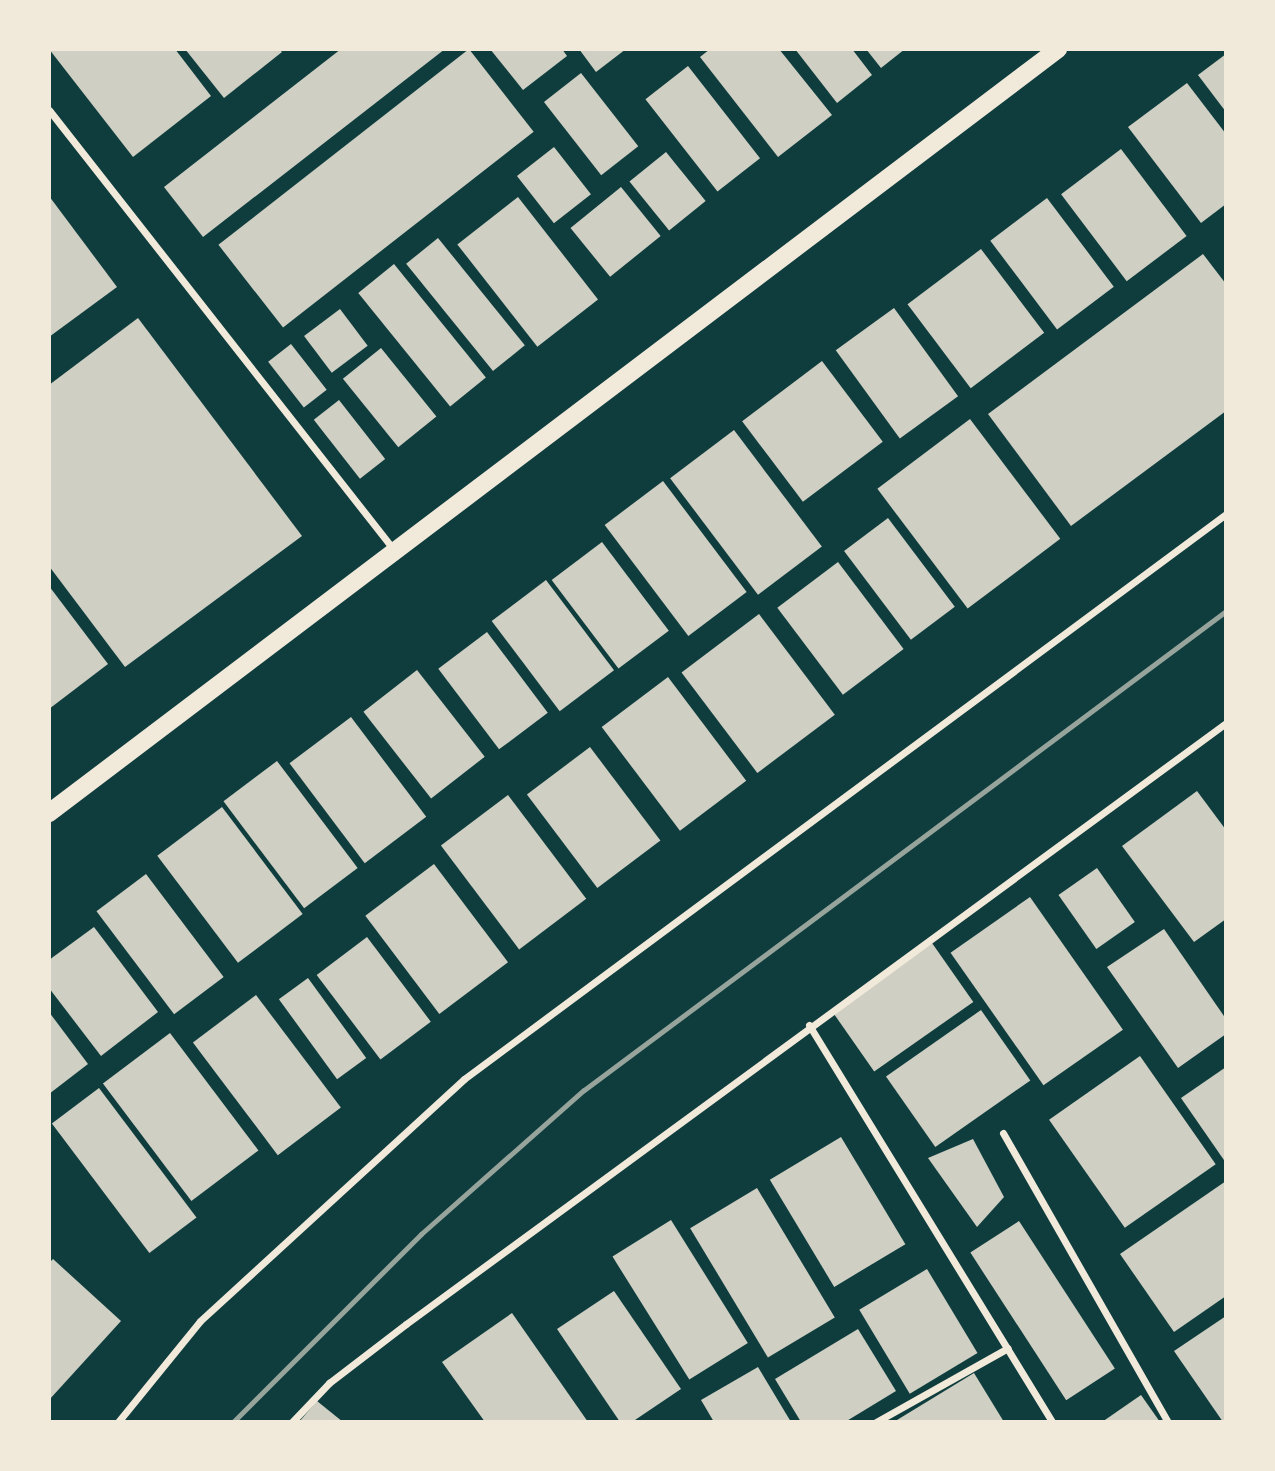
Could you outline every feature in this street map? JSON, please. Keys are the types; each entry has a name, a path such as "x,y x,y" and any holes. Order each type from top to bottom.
{"main road":[{"path":"49,813 1058,49"}],"street":[{"path":"49,110 395,551"},
{"path":"118,1422 200,1321 464,1079 1226,514"},
{"path":"292,1422 395,1333 809,1025 1226,723"},
{"path":"809,1025 1052,1422"},
{"path":"1003,1133 1168,1422"},
{"path":"876,1422 1008,1348"}],"building":[{"path":"49,49 175,49 211,96 133,157"},
{"path":"185,49 279,49 282,52 224,98"},
{"path":"341,49 445,49 203,237 164,187"},
{"path":"469,49 534,132 283,328 218,245"},
{"path":"490,49 562,49 567,56 523,90"},
{"path":"579,49 626,49 596,72"},
{"path":"710,49 779,49 832,115 778,157 700,57"},
{"path":"795,49 852,49 872,75 837,103"},
{"path":"866,49 905,49 881,68"},
{"path":"1226,54 1226,112 1198,75"},
{"path":"688,66 760,158 717,191 645,99"},
{"path":"581,73 638,146 601,175 544,102"},
{"path":"1187,83 1226,134 1226,204 1201,223 1128,127"},
{"path":"554,147 591,194 554,223 517,176"},
{"path":"1121,149 1187,236 1127,281 1061,194"},
{"path":"666,152 706,201 669,231 629,182"},
{"path":"621,187 661,236 610,277 570,228"},
{"path":"49,196 117,287 49,337"},
{"path":"518,197 598,299 537,347 457,244"},
{"path":"1047,198 1114,287 1057,329 990,241"},
{"path":"438,238 525,345 493,371 406,264"},
{"path":"981,249 1044,333 971,388 908,304"},
{"path":"1203,254 1226,284 1226,411 1071,526 988,414"},
{"path":"394,264 486,377 450,406 358,293"},
{"path":"894,308 958,396 900,439 836,350"},
{"path":"340,309 368,346 332,373 304,336"},
{"path":"138,318 302,536 125,667 49,566 49,385"},
{"path":"291,344 327,390 304,408 268,362"},
{"path":"381,348 436,416 398,447 343,379"},
{"path":"822,361 883,442 803,502 742,421"},
{"path":"339,400 385,459 360,479 314,420"},
{"path":"970,419 1060,539 968,609 877,489"},
{"path":"734,430 822,547 758,595 670,478"},
{"path":"663,481 747,592 688,636 605,525"},
{"path":"888,518 955,607 911,640 844,551"},
{"path":"602,542 669,631 618,669 552,580"},
{"path":"838,562 904,649 843,695 777,608"},
{"path":"546,580 614,670 560,711 492,621"},
{"path":"49,586 108,664 49,709"},
{"path":"759,614 835,715 757,773 682,672"},
{"path":"487,632 548,713 499,749 438,669"},
{"path":"417,670 485,757 431,799 363,712"},
{"path":"668,677 746,781 680,831 602,727"},
{"path":"351,717 426,817 365,863 290,763"},
{"path":"590,747 660,840 597,888 527,795"},
{"path":"277,761 358,868 304,908 223,801"},
{"path":"1197,791 1226,830 1226,919 1194,942 1122,846"},
{"path":"508,795 586,899 519,949 441,846"},
{"path":"222,807 303,914 238,963 157,856"},
{"path":"434,864 508,962 439,1014 365,916"},
{"path":"1097,868 1135,922 1096,949 1058,895"},
{"path":"146,874 224,977 174,1014 96,911"},
{"path":"1030,897 1123,1030 1043,1085 951,953"},
{"path":"94,927 158,1012 101,1056 49,988 49,960"},
{"path":"1164,929 1226,1019 1226,1034 1178,1068 1107,967"},
{"path":"367,937 431,1022 380,1060 317,975"},
{"path":"932,943 973,1002 874,1071 833,1012"},
{"path":"308,978 366,1058 337,1079 279,999"},
{"path":"256,995 341,1108 278,1155 193,1043"},
{"path":"981,1010 1030,1080 935,1147 886,1077"},
{"path":"49,1012 88,1064 49,1094"},
{"path":"170,1033 258,1150 191,1201 103,1084"},
{"path":"1140,1056 1216,1164 1125,1228 1049,1120"},
{"path":"1226,1067 1226,1163 1181,1098"},
{"path":"99,1088 196,1217 149,1253 52,1124"},
{"path":"841,1137 905,1244 834,1287 770,1180"},
{"path":"973,1139 1004,1197 977,1227 928,1158"},
{"path":"1226,1181 1226,1296 1174,1332 1120,1254"},
{"path":"757,1188 835,1317 768,1358 690,1228"},
{"path":"671,1220 748,1343 689,1380 612,1257"},
{"path":"1019,1221 1115,1369 1066,1400 970,1253"},
{"path":"53,1259 121,1321 49,1400 49,1263"},
{"path":"927,1269 977,1353 910,1394 859,1310"},
{"path":"614,1291 681,1389 632,1422 620,1422 557,1329"},
{"path":"512,1313 588,1422 485,1422 442,1362"},
{"path":"1226,1316 1226,1422 1223,1422 1174,1351"},
{"path":"858,1329 896,1391 845,1422 801,1422 775,1379"},
{"path":"758,1367 791,1422 714,1422 701,1400"},
{"path":"974,1373 1004,1422 898,1422 897,1420"},
{"path":"1141,1395 1160,1422 1102,1422"},
{"path":"317,1401 343,1422 299,1422"}],"railway":[{"path":"233,1422 421,1234 584,1090 1226,611"}]}
